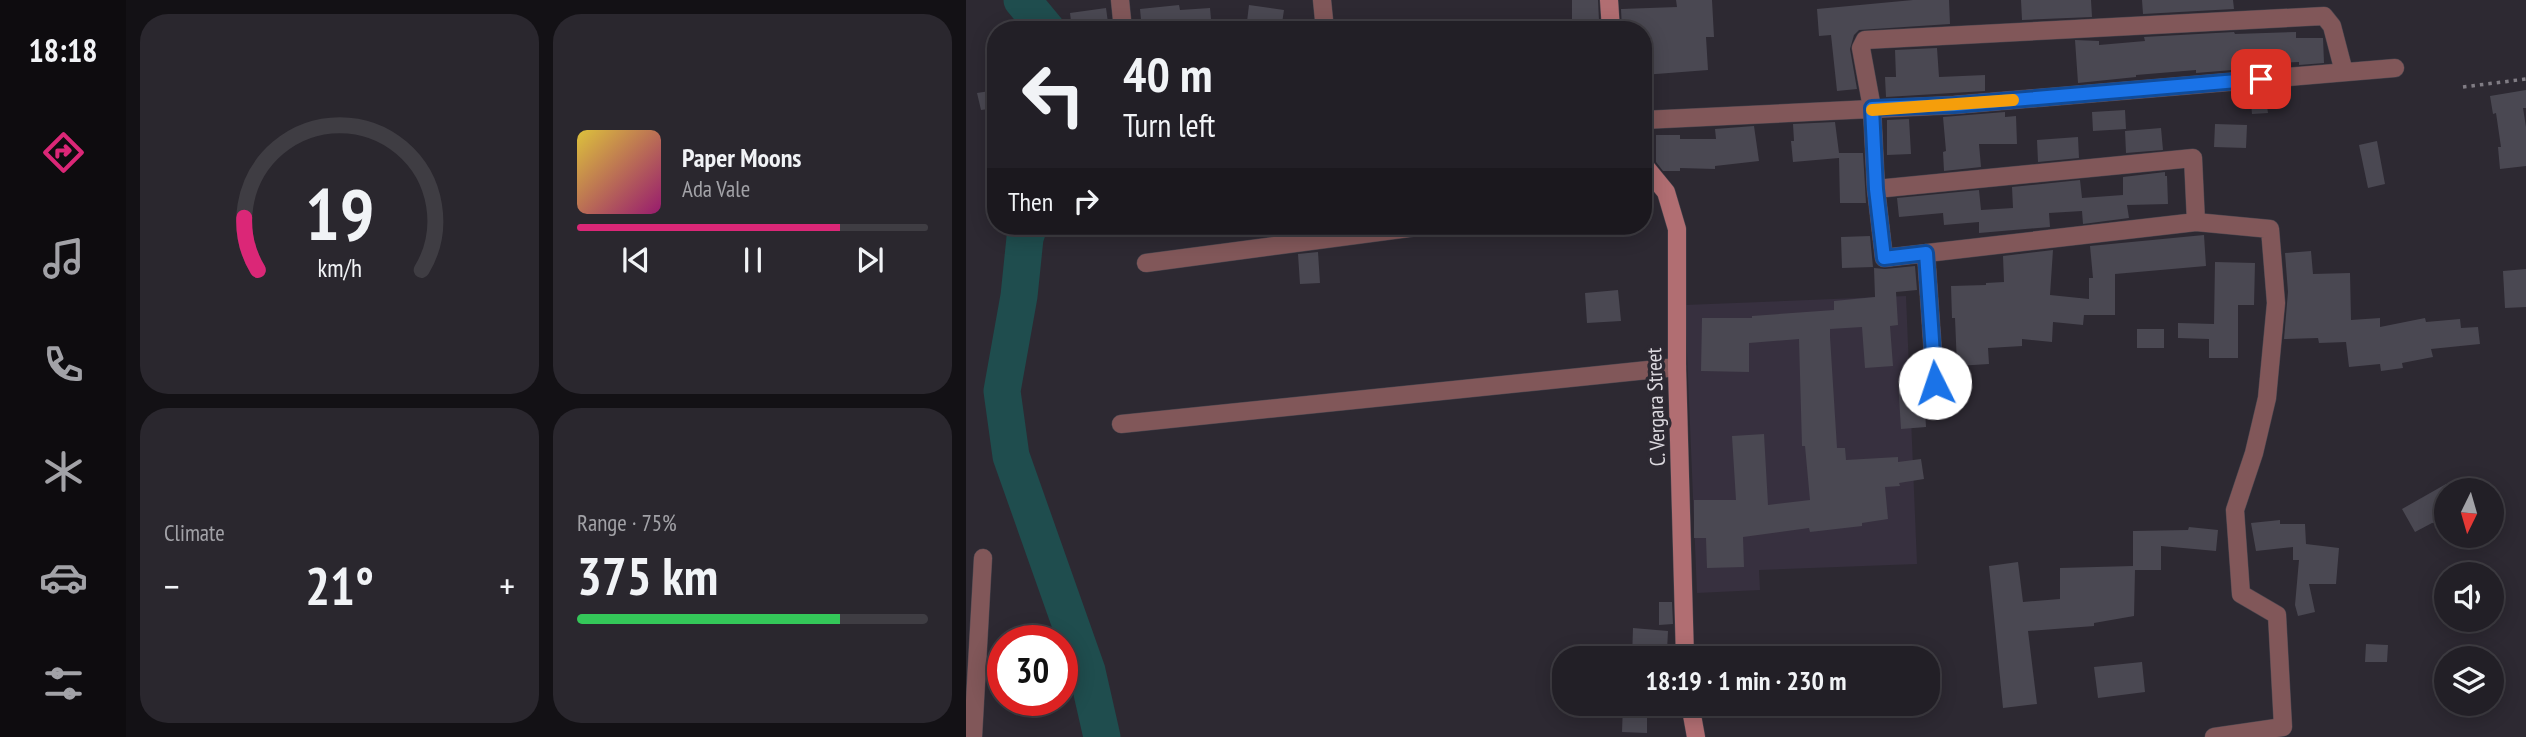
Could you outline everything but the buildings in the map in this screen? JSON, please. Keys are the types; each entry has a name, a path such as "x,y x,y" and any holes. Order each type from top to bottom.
{"street":[{"path":"1120,0 1122,21"},
{"path":"1322,0 1324,21"},
{"path":"1609,0 1610,21"},
{"path":"2214,737 2283,727 2277,615 2241,594 2235,510 2254,453 2267,398 2276,303 2270,229 2196,222 1884,258 1876,189 1872,108 1861,48 1865,40 2324,16 2332,26 2344,72"},
{"path":"1652,120 1968,104 2395,68"},
{"path":"1876,189 2193,158 2196,222"},
{"name":"C. Vergara Street","path":"1652,174 1667,192 1677,229 1677,367 1685,646"},
{"path":"1146,263 1356,235"},
{"path":"1926,253 1935,383"},
{"path":"1121,424 1677,367"},
{"path":"973,737 972,660 983,558"},
{"path":"1692,716 1696,737"}],"path":[{"path":"2463,87 2526,79"}],"shaded area":[{"path":"1906,296 1917,564 1759,570 1760,590 1697,593 1685,305"}],"waterway":[{"path":"1022,0 1040,21"},
{"path":"1026,235 1019,296 1002,391 1011,456 1087,671 1102,737"}],"slow traffic":[{"path":"1872,110 2013,100"}],"route":[{"path":"1935,383 1926,253 1884,258 1876,189 1872,108 1954,105 2261,79"}]}
